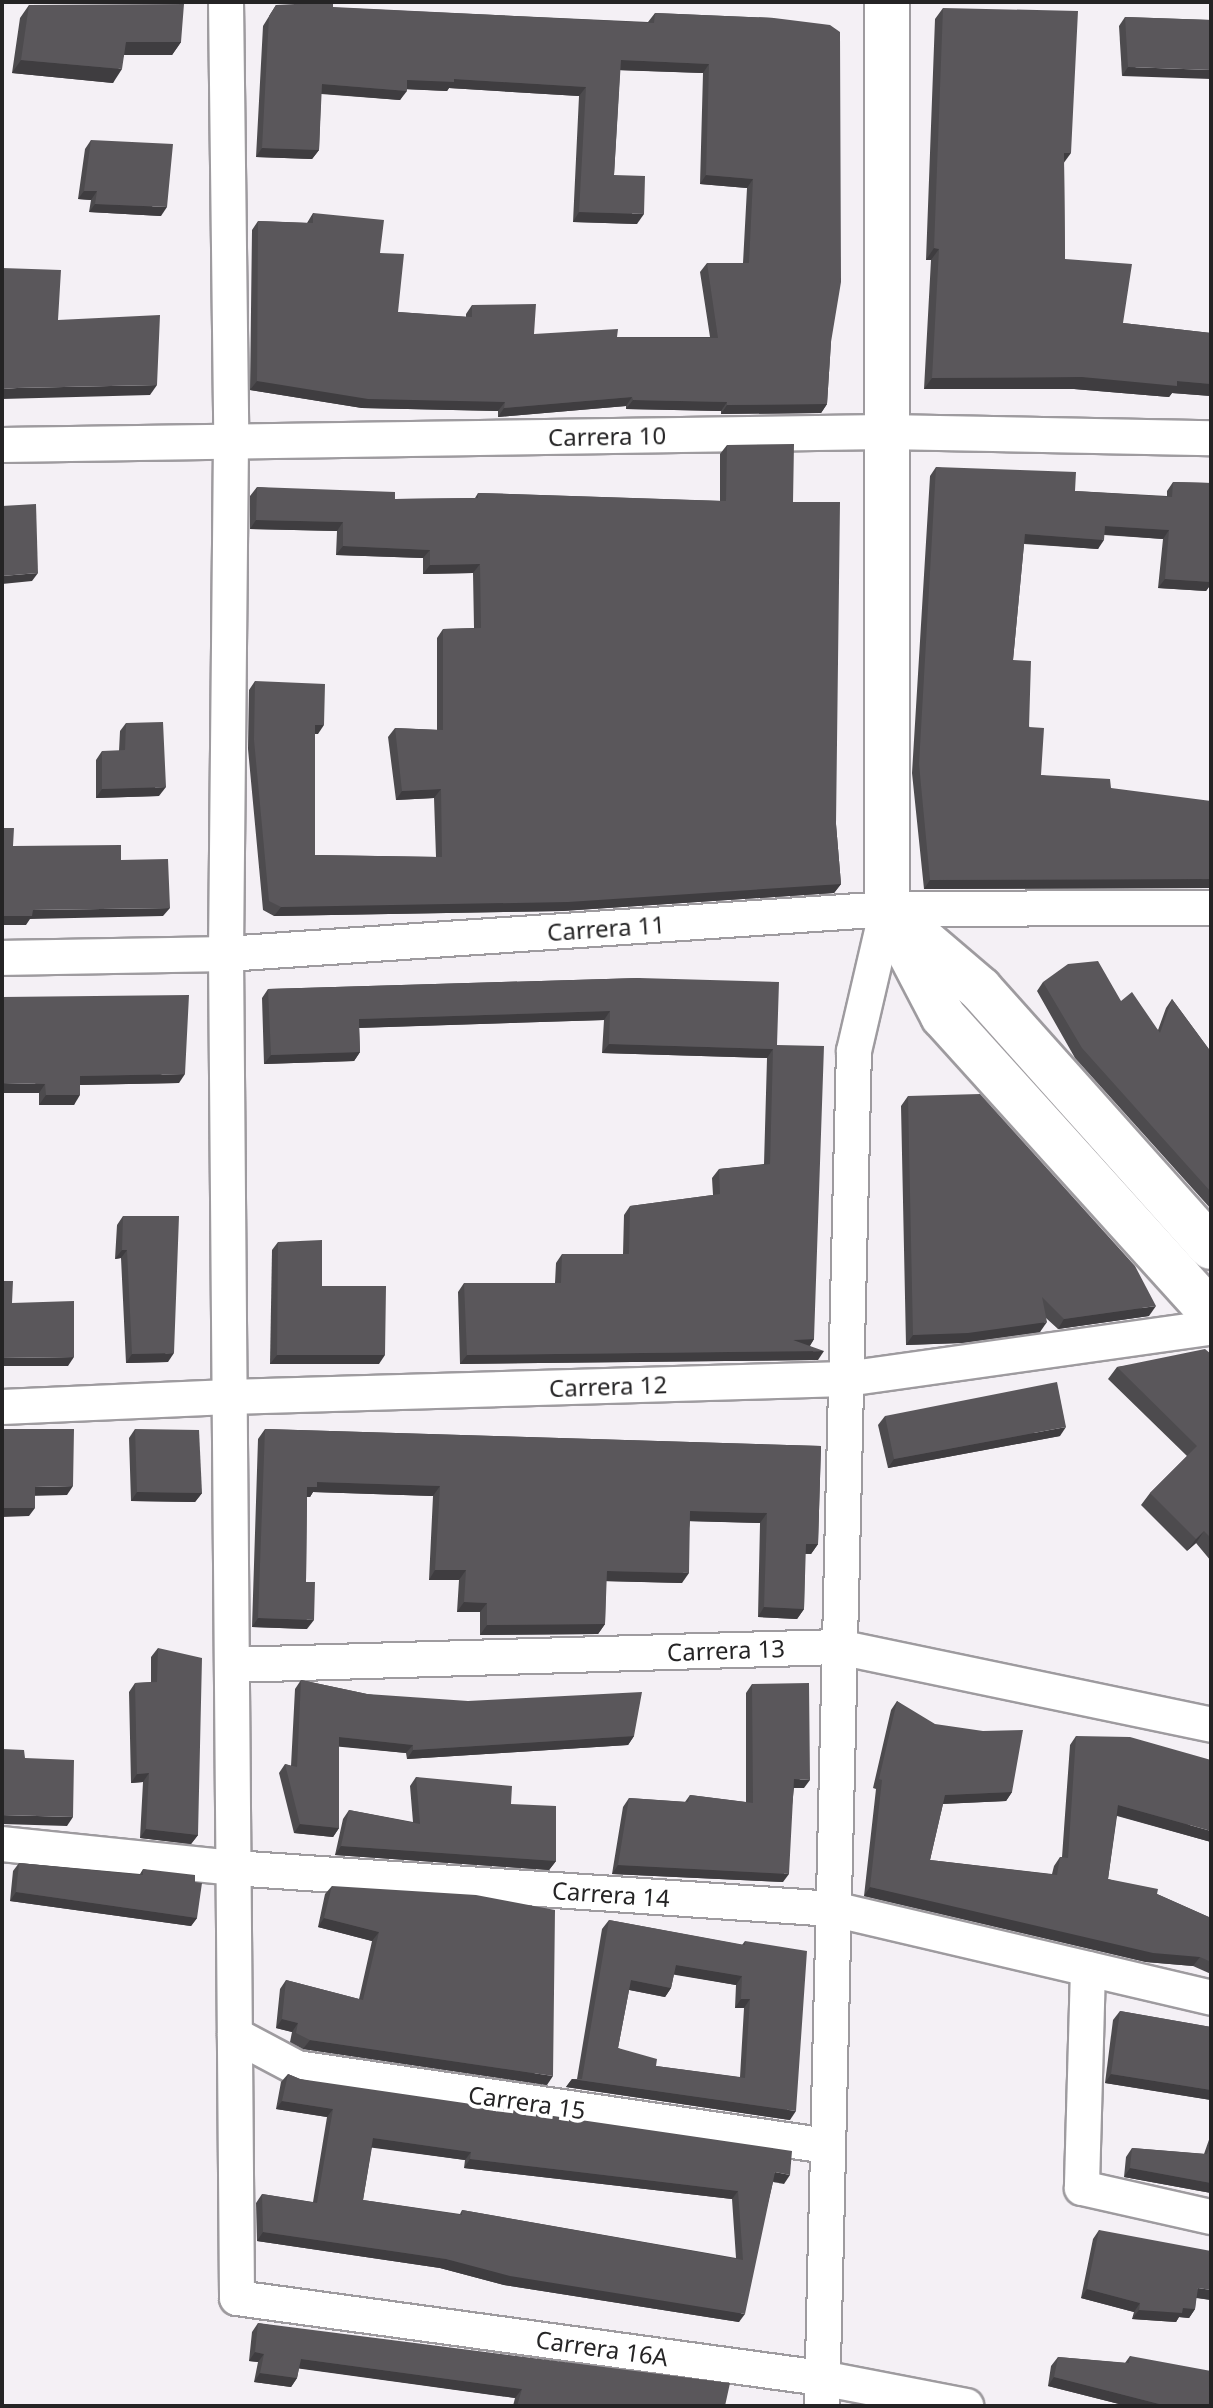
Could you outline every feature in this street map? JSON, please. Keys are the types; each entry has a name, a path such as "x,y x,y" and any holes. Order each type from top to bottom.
{"main road":[{"path":"887,2 887,909 943,1016 1211,1313"},
{"path":"887,909 980,989 1211,1247"}],"street":[{"path":"226,2 231,442 226,954 235,2035"},
{"name":"Carrera 10","path":"2,445 885,432 1211,438"},
{"name":"Carrera 11","path":"2,958 226,954 887,909 1211,908"},
{"path":"822,2392 854,1051 887,909"},
{"name":"Carrera 12","path":"2,1407 229,1397 846,1379 1211,1328"},
{"name":"Carrera 13","path":"232,1665 839,1647 1211,1725"},
{"name":"Carrera 14","path":"2,1844 233,1868 833,1909 1211,1998"},
{"path":"1088,1969 1082,2188 1211,2217"},
{"name":"Carrera 15","path":"235,2035 297,2068 827,2146"},
{"name":"Carrera 16A","path":"235,2035 237,2298 822,2392 966,2406"}],"building":[{"path":"333,2 333,7 654,23 655,13 774,18 830,25 840,32 841,282 831,342 827,404 727,405 727,402 633,400 632,397 504,408 505,402 368,399 257,381 258,221 313,223 313,213 384,220 380,253 404,254 398,312 472,317 472,305 536,304 534,334 618,329 617,337 718,338 707,263 749,263 753,179 706,175 709,64 621,60 614,175 645,176 644,214 579,212 586,87 454,79 454,82 407,80 407,91 322,84 319,150 262,148 269,16 276,5"},
{"path":"184,4 181,42 126,42 122,69 21,60 29,5"},
{"path":"943,8 1078,11 1071,153 1064,153 1065,259 1132,264 1123,323 1211,333 1211,384 1177,381 1177,386 1082,377 932,378 939,249 934,248"},
{"path":"1125,17 1211,20 1211,70 1128,67"},
{"path":"91,140 173,144 167,207 95,204 97,191 84,191"},
{"path":"2,268 61,270 58,320 160,315 157,385 2,389"},
{"path":"794,444 793,502 840,502 836,824 841,884 568,902 281,907 269,901 254,740 255,681 325,684 324,725 315,725 315,855 442,857 441,789 402,791 395,728 443,730 443,629 481,628 480,564 430,565 430,550 343,546 343,522 256,520 257,487 395,492 395,499 478,498 478,493 726,501 727,445"},
{"path":"936,467 1076,472 1075,491 1172,497 1173,482 1211,483 1211,582 1165,579 1169,530 1105,526 1104,540 1025,534 1013,660 1031,661 1029,727 1044,728 1041,775 1110,779 1111,788 1211,801 1211,879 930,880 919,764"},
{"path":"36,504 38,573 2,576 2,506"},
{"path":"163,722 166,787 102,789 102,751 125,750 126,723"},
{"path":"2,828 14,828 13,846 121,845 121,860 168,859 170,908 33,910 32,916 2,916"},
{"path":"1098,961 1121,1001 1132,992 1160,1033 1172,999 1211,1052 1211,1192 1082,1048 1043,982 1068,964"},
{"path":"639,978 779,982 777,1045 824,1046 814,1339 793,1340 824,1351 467,1355 464,1283 561,1283 562,1254 629,1254 630,1206 720,1194 719,1169 770,1164 773,1049 609,1044 610,1011 359,1019 360,1052 271,1055 268,989"},
{"path":"189,995 185,1074 80,1076 80,1095 46,1095 45,1084 2,1083 2,997"},
{"path":"980,1094 1135,1266 1156,1306 1064,1319 1042,1297 1047,1322 968,1333 913,1335 908,1096"},
{"path":"123,1216 179,1216 174,1353 132,1354 127,1250 122,1250"},
{"path":"322,1240 322,1286 386,1286 385,1355 277,1355 278,1242"},
{"path":"2,1281 13,1281 12,1303 74,1301 74,1357 2,1358"},
{"path":"1205,1349 1211,1354 1211,1538 1204,1531 1196,1539 1150,1493 1197,1446 1117,1367"},
{"path":"1057,1382 1066,1427 894,1459 885,1416"},
{"path":"2,1429 74,1429 73,1486 35,1487 35,1508 2,1508"},
{"path":"135,1429 199,1430 202,1493 137,1492"},
{"path":"265,1429 821,1446 818,1544 806,1544 804,1609 764,1607 767,1513 690,1511 689,1573 607,1571 605,1624 487,1625 487,1603 464,1602 466,1570 435,1570 440,1486 317,1482 317,1487 307,1487 306,1582 315,1582 314,1620 258,1618"},
{"path":"158,1648 202,1658 198,1835 146,1829 149,1773 137,1774 135,1683 157,1682"},
{"path":"301,1680 367,1694 468,1701 642,1692 634,1736 413,1750 413,1745 339,1737 339,1828 300,1824 285,1764 297,1767"},
{"path":"809,1683 810,1780 794,1779 789,1874 618,1865 629,1798 688,1802 690,1795 753,1803 752,1684"},
{"path":"897,1701 935,1724 983,1731 1023,1730 1012,1792 945,1795 930,1860 1057,1875 1060,1857 1068,1858 1076,1736 1130,1737 1211,1760 1211,1831 1118,1805 1108,1879 1158,1889 1157,1894 1211,1918 1211,1962 1200,1957 1153,1953 870,1887 882,1780 879,1779"},
{"path":"2,1749 24,1750 25,1758 74,1760 73,1817 2,1815"},
{"path":"416,1777 512,1786 511,1804 556,1806 556,1861 341,1846 349,1810 420,1824"},
{"path":"19,1863 143,1875 143,1869 195,1875 195,1882 202,1883 197,1918 16,1892"},
{"path":"332,1886 476,1895 555,1910 553,2076 310,2040 296,2033 298,2023 282,2019 286,1980 363,2000 379,1932 324,1918"},
{"path":"609,1920 745,1945 745,1941 807,1951 796,2111 572,2079 582,2079","holes":["676,1965 742,1976 741,1999 750,1999 745,2078 656,2066 657,2059 618,2048 631,1980 671,1988"]},
{"path":"1120,2011 1211,2027 1211,2090 1111,2074"},
{"path":"288,2074 300,2079 792,2151 790,2175 775,2172 745,2314 510,2276 446,2259 263,2232 262,2194 317,2203 333,2109 282,2101","holes":["373,2138 471,2152 470,2159 738,2191 743,2260 462,2210 462,2215 363,2200"]},
{"path":"1211,2143 1211,2183 1130,2168 1132,2148 1207,2154"},
{"path":"1099,2230 1211,2251 1211,2290 1198,2288 1195,2309 1183,2308 1182,2313 1139,2310 1140,2303 1087,2289"},
{"path":"258,2323 730,2383 725,2406 517,2406 522,2389 301,2359 297,2378 260,2373 264,2354 255,2352"},
{"path":"1130,2356 1211,2371 1211,2406 1167,2406 1054,2377 1058,2357 1129,2363"}]}
